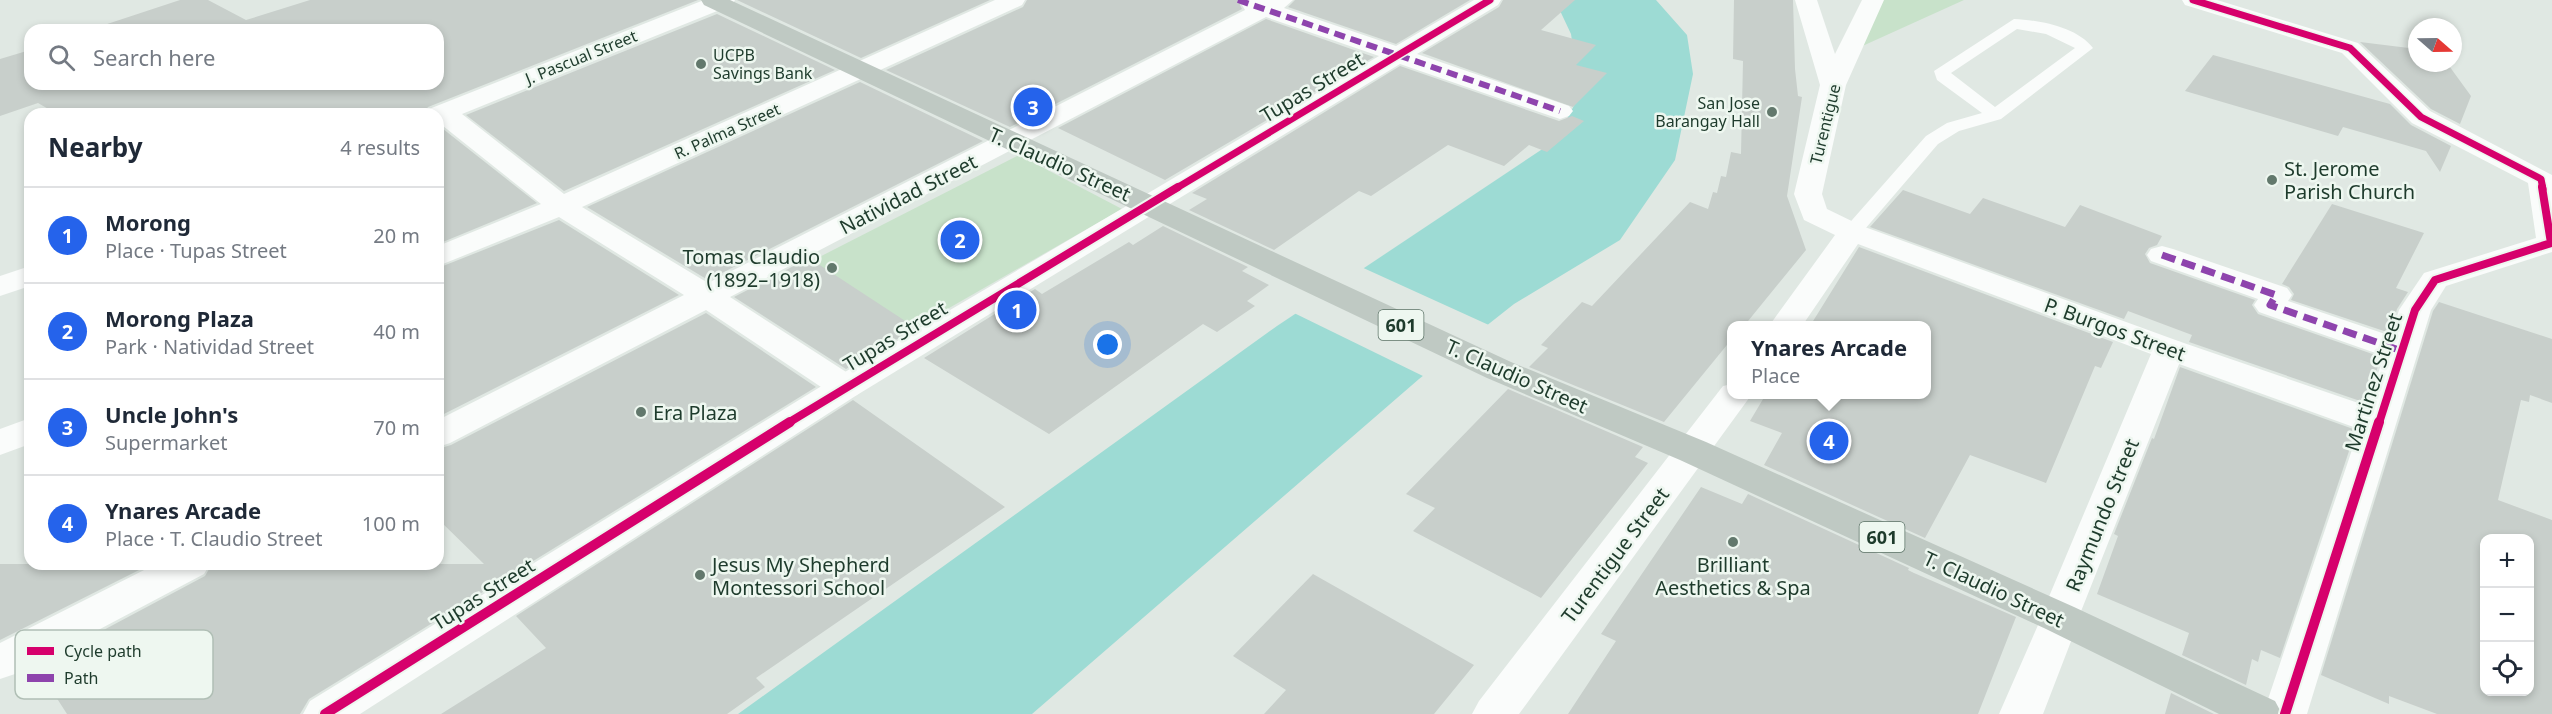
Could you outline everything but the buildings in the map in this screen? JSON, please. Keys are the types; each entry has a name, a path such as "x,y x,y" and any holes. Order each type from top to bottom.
{"main road":[{"name":"T. Claudio Street","path":"718,1 1010,142 1150,204 1304,280 1499,370 1693,452 2060,618 2260,714"}],"street":[{"name":"R. Palma Street","path":"444,255 561,206 1014,0"},
{"path":"1238,0 1274,4 1399,57 1560,111"},
{"name":"Tupas Street","path":"325,714 845,387 1399,57 1490,0"},
{"path":"1806,0 1833,85"},
{"name":"Turentigue","path":"1852,232 1814,214 1808,194 1833,85 1873,0"},
{"name":"Martinez Street","path":"2193,0 2350,48 2421,117 2541,179 2551,243 2435,280 2415,310 2285,714"},
{"name":"J. Pascual Street","path":"444,112 718,1"},
{"name":"Natividad Street","path":"444,432 1274,4"},
{"path":"444,115 561,206 707,296 845,387"},
{"path":"1789,321 1852,232"},
{"name":"P. Burgos Street","path":"1852,232 2169,349 2379,423"},
{"path":"2162,255 2276,295 2270,305 2402,351"},
{"path":"0,287 24,277"},
{"name":"Raymundo Street","path":"2021,714 2169,349"},
{"name":"Turentigue Street","path":"1494,714 1731,399"},
{"path":"0,443 24,433"},
{"path":"62,630 178,570"},
{"path":"0,662 15,654"}],"lane":[{"path":"1852,232 1932,140 1953,127 1995,115 2085,48 2076,40 2036,27 2014,24 1942,71 1943,76 1995,115"}],"green space":[{"path":"1873,0 1964,0 1847,53"},
{"path":"1019,155 1122,209 895,339 792,271"}],"water":[{"path":"1555,0 1656,0 1687,35 1693,74 1675,160 1620,240 1514,304 1419,379 1032,714 738,714 1277,326 1556,140 1580,94 1571,34"}],"pier":[{"path":"1359,266 1491,326 1425,377 1292,312"}],"marked path":[{"path":"1238,0 1560,111"},
{"path":"2162,255 2276,295 2270,305 2402,351"}],"cycle path":[{"path":"325,714 845,387 1490,0"},
{"path":"2193,0 2350,48 2421,117 2541,179 2551,243 2435,280 2415,310 2285,714"}],"place":[{"name":"UCPB Savings Bank","path":"701,64"},
{"name":"Uncle John's","path":"1033,107"},
{"name":"San Jose Barangay Hall","path":"1772,112"},
{"name":"St. Jerome Parish Church","path":"2272,180"},
{"name":"Morong Plaza","path":"960,240"},
{"name":"Tomas Claudio (1892–1918)","path":"832,268"},
{"name":"Morong","path":"1017,310"},
{"name":"Era Plaza","path":"641,412"},
{"name":"Ynares Arcade","path":"1829,441"},
{"name":"Brilliant Aesthetics & Spa","path":"1733,542"},
{"name":"Jesus My Shepherd Montessori School","path":"700,575"}]}
